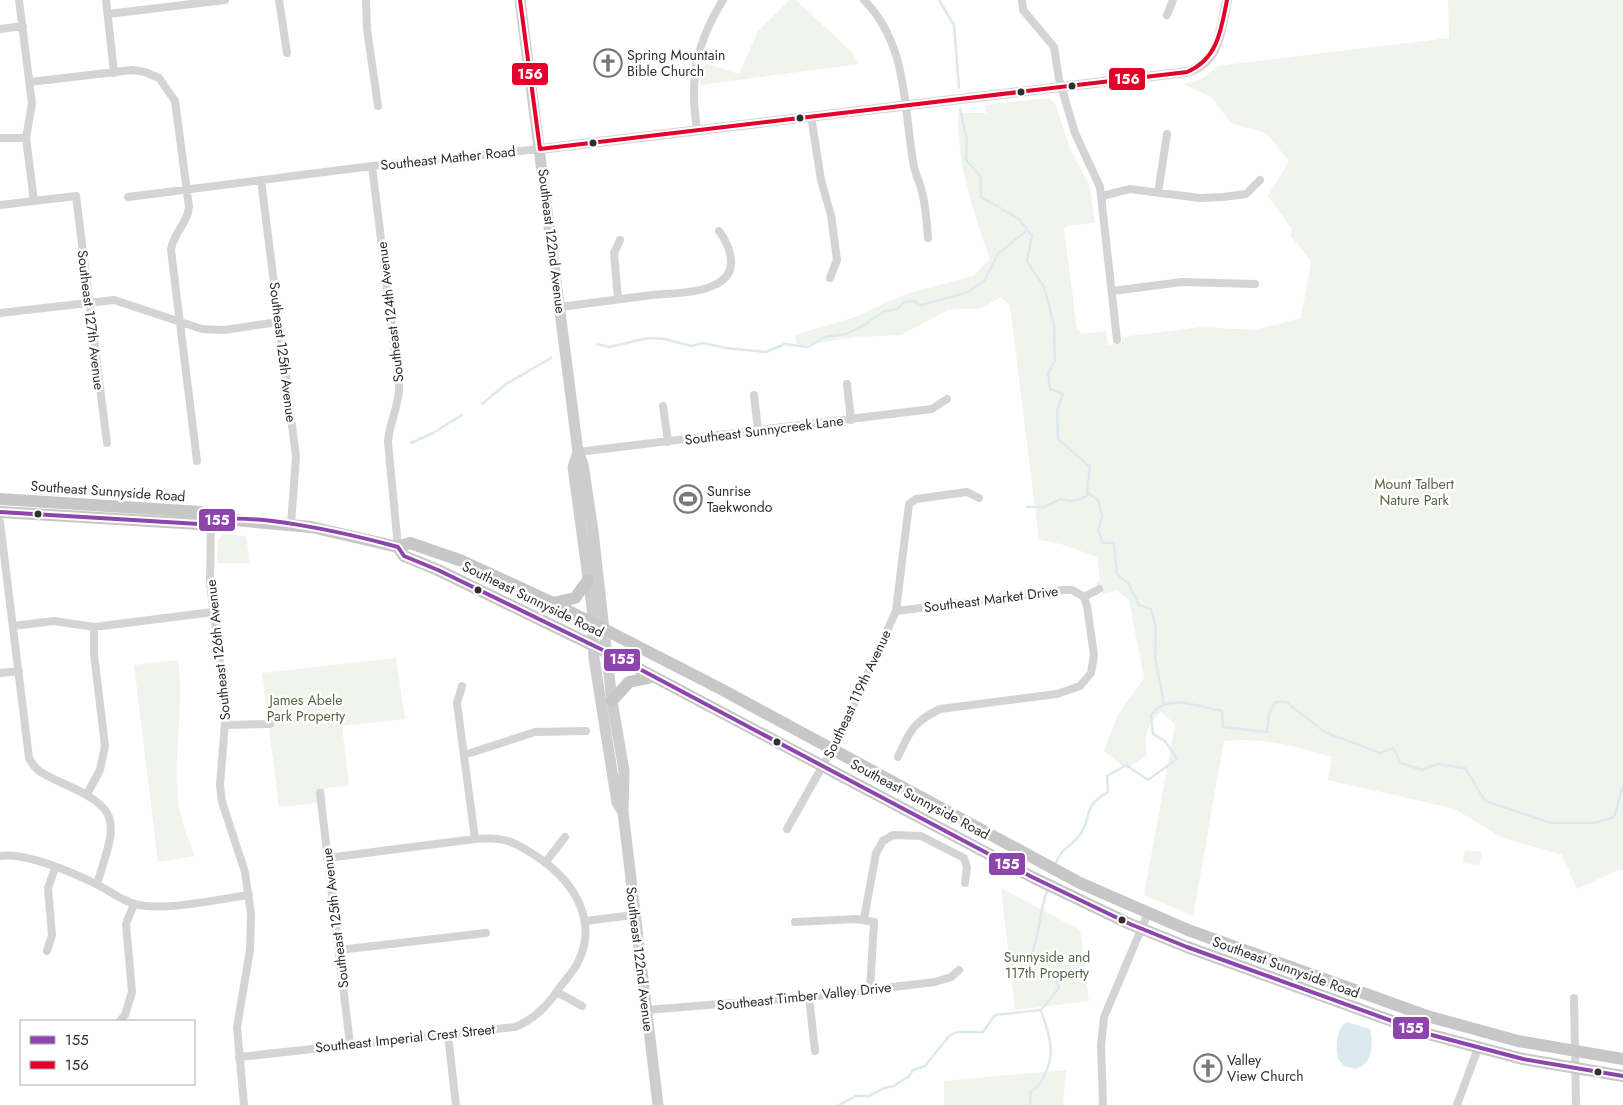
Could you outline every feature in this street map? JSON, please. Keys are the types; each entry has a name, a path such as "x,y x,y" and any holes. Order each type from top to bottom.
{"main road":[{"name":"Southeast 122nd Avenue","path":"520,0 578,452 583,464 593,531 598,626 594,645 602,718 617,803 623,812"},
{"name":"Southeast 122nd Avenue","path":"578,452 573,468 588,580 598,626 606,651 624,771 623,812 658,1105"},
{"name":"Southeast Sunnyside Road","path":"0,499 201,512 211,518 291,524 346,533 398,547 410,543 462,560 553,603 719,688 1080,883 1148,913 1427,1016 1518,1041 1623,1059"},
{"path":"578,499 584,504 588,526 593,531"},
{"path":"104,519 128,507"},
{"name":"Southeast Sunnyside Road","path":"0,512 199,524 211,518"},
{"name":"Southeast Sunnyside Road","path":"398,547 404,556 438,570 606,651 824,764 1032,876 1141,929 1379,1017 1478,1048 1575,1069 1623,1076"},
{"path":"438,570 462,560"},
{"path":"553,603 575,598 588,580"},
{"path":"612,701 629,682 653,677"}],"street":[{"path":"0,205 34,201 26,138 32,104 20,0"},
{"path":"106,0 114,72"},
{"path":"108,14 225,0"},
{"path":"279,0 287,53"},
{"path":"366,0 367,29 378,106"},
{"path":"697,129 693,92 696,59 707,27 723,0"},
{"path":"864,0 880,19 894,45 906,105 914,166 923,195 928,238"},
{"path":"1022,0 1023,10 1054,47 1062,86 1079,144 1102,196 1117,340"},
{"path":"1167,15 1173,0"},
{"name":"Southeast Mather Road","path":"128,197 372,166 540,149 1062,86 1180,74 1198,68 1208,61 1215,50 1227,0"},
{"path":"0,29 23,26"},
{"path":"30,82 132,70 145,72 158,78 171,93 177,108 188,190 188,214 172,243 171,250 197,461"},
{"path":"811,116 821,180 831,214 837,260 830,278"},
{"path":"1158,193 1167,134"},
{"path":"0,138 26,138"},
{"name":"Southeast 124th Avenue","path":"372,166 399,384 398,402 390,426 388,442 398,547"},
{"name":"Southeast 125th Avenue","path":"261,180 296,457 291,524"},
{"path":"1102,196 1130,189 1200,198 1223,198 1246,194 1260,180"},
{"name":"Southeast 127th Avenue","path":"34,201 76,196 107,444"},
{"path":"560,307 697,290 720,282 728,274 731,265 727,243 719,231"},
{"path":"618,299 614,253 620,240"},
{"path":"1112,291 1182,282 1255,284"},
{"path":"0,313 114,300 125,302 202,329 224,330 278,322"},
{"path":"846,384 851,420"},
{"path":"754,395 758,430"},
{"name":"Southeast Sunnycreek Lane","path":"578,452 932,409 947,399"},
{"path":"663,406 668,442"},
{"name":"Southeast 119th Avenue","path":"787,829 832,749 896,611 909,504 916,499 967,492 979,498"},
{"name":"Southeast 126th Avenue","path":"211,518 210,582 226,725 220,777 222,802 240,852 249,895 250,950 236,1028 244,1105"},
{"path":"0,522 28,752 32,763 42,774 88,794 104,806 111,828 109,844 97,884"},
{"path":"898,756 912,728 927,715 940,709 1057,694 1080,686 1091,673 1093,665 1087,606 1084,597 1099,589"},
{"name":"Southeast Market Drive","path":"896,611 1064,590 1072,590 1084,597"},
{"path":"13,626 54,621 94,626 213,612"},
{"path":"88,794 100,770 105,746 94,654 94,626"},
{"path":"0,672 18,670"},
{"path":"462,686 456,703 475,839"},
{"path":"226,725 270,724"},
{"path":"464,755 536,732 586,731"},
{"name":"Southeast 125th Avenue","path":"320,793 350,1044"},
{"path":"864,919 876,854 883,841 893,834 921,836 964,858 967,867 965,883"},
{"path":"545,863 565,837"},
{"path":"327,858 475,839 494,838 509,840 545,863 574,890 585,921 634,915"},
{"path":"0,856 22,856 97,884 134,904 154,907 249,895"},
{"path":"47,951 52,935 48,888 55,868"},
{"path":"121,1020 125,1014 132,992 126,924 134,904"},
{"path":"1103,1105 1101,1045 1104,1018 1148,913"},
{"path":"795,922 864,919 874,922 870,990"},
{"name":"Southeast Imperial Crest Street","path":"239,1056 448,1035 521,1024 538,1015 578,963 584,942 585,921"},
{"path":"339,950 486,933"},
{"name":"Southeast Timber Valley Drive","path":"646,1010 809,997 943,981 959,970"},
{"path":"557,992 582,1006"},
{"path":"809,997 815,1051"},
{"path":"1574,998 1576,1105"},
{"path":"448,1035 456,1105"},
{"path":"1457,1105 1478,1048"}],"green space":[{"path":"790,0 796,0 852,52 859,64 700,85 705,63 739,74 758,31"},
{"name":"Mount Talbert Nature Park","path":"1448,0 1623,0 1623,870 1618,870 1577,889 1562,855 1501,837 1455,809 1328,780 1332,757 1279,743 1252,740 1224,741 1193,916 1144,895 1175,725 1161,711 1147,731 1147,755 1126,769 1104,751 1117,716 1144,678 1129,600 1117,591 1103,594 1096,582 1100,580 1097,557 1061,544 1039,540 1010,306 1001,297 981,308 948,310 901,335 856,337 797,346 795,335 855,317 906,294 973,276 990,259 972,205 963,169 958,132 958,113 986,113 985,105 1049,98 1055,103 1070,148 1090,186 1095,223 1067,226 1064,229 1077,329 1082,334 1106,331 1108,345 1122,343 1122,337 1201,327 1254,330 1301,318 1311,261 1291,236 1291,228 1268,196 1289,161 1266,133 1231,123 1211,97 1183,84 1202,79 1217,66 1449,38"},
{"path":"224,534 246,536 250,563 217,563 218,539"},
{"name":"James Abele Park Property","path":"396,658 405,719 342,726 349,786 325,788 326,802 279,807 262,673"},
{"path":"178,660 180,698 177,755 178,793 181,818 195,856 158,862 134,665"},
{"path":"1465,850 1482,852 1478,865 1463,863"},
{"name":"Sunnyside and 117th Property","path":"1001,888 1080,930 1089,1001 1015,1010"},
{"path":"1066,1070 1063,1105 944,1105 944,1081"}],"shaded area":[{"path":"1347,1022 1370,1029 1372,1047 1369,1058 1362,1066 1356,1069 1344,1066 1338,1059 1338,1033"}],"waterway":[{"path":"939,0 954,25 959,88"},
{"path":"960,109 967,140 966,160 981,177 981,197 1019,219 1032,236 1027,261 1044,287 1054,325 1055,361 1048,373 1050,389 1063,394 1057,411 1058,439 1090,467 1087,492 1098,500 1102,516 1098,531 1103,543 1114,543 1117,574 1128,583 1139,605 1151,609 1156,628 1155,656 1164,705"},
{"path":"597,344 609,347 648,338 665,339 691,346 703,343 726,348 766,352 785,344 808,347 825,337 846,334 859,328 885,311 897,309 904,302 913,301 922,305 968,292 984,281 998,254 1027,230"},
{"path":"482,404 506,384 551,358"},
{"path":"411,443 433,433 462,415"},
{"path":"1027,507 1044,507 1061,499 1068,501 1076,500 1089,494"},
{"path":"1055,866 1062,852 1079,836 1086,823 1090,808 1108,792 1107,776 1126,765 1148,780 1177,759 1165,741 1153,734 1151,715 1158,708 1166,704 1194,704 1222,711 1223,727 1267,732 1269,714 1275,702 1286,702 1325,732 1380,753 1393,748 1401,763 1422,770 1437,764 1465,768 1485,801 1551,823 1595,823 1614,817 1623,786"},
{"path":"1030,1105 1031,1091 1040,1083 1048,1067 1051,1051 1047,1028 1041,1010 1059,988 1055,978 1032,953 1047,890"},
{"path":"839,1105 856,1096 869,1096 884,1088 894,1086 909,1076 913,1070 925,1066 949,1036 957,1032 983,1032 995,1015 1040,1010"}],"transit line":[{"name":"156","path":"520,0 540,149"},
{"name":"156","path":"540,149 1187,72 1197,66 1212,51 1220,33 1227,0"},
{"name":"155","path":"0,512 199,524 218,520 268,521 327,530 398,547 404,556 438,570 617,657 1032,877 1130,924 1187,947 1428,1034 1523,1059 1623,1076"}],"place":[{"name":"Spring Mountain Bible Church","path":"608,63"},
{"name":"Sunrise Taekwondo","path":"688,499"},
{"name":"Valley View Church","path":"1208,1068"}]}
